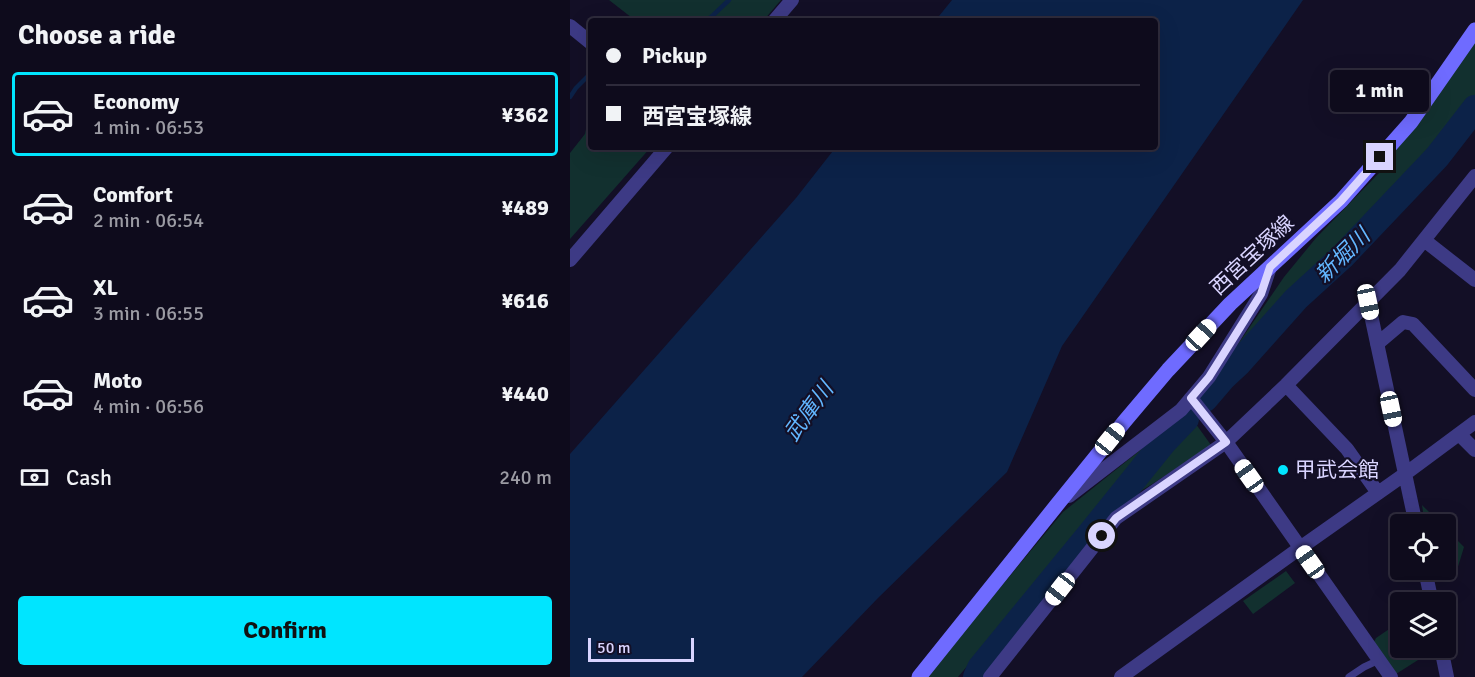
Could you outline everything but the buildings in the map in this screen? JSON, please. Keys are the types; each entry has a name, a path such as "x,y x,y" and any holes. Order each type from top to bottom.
{"main road":[{"name":"西宮宝塚線","path":"919,677 1168,370 1230,304 1341,201 1411,122 1475,30"}],"street":[{"path":"777,18 792,0"},
{"path":"570,26 588,41"},
{"path":"570,260 664,150"},
{"path":"990,677 1116,518 1226,442 1286,385 1400,270 1475,176"},
{"path":"1424,240 1475,280"},
{"path":"1056,506 1181,410 1209,377 1261,294 1270,267"},
{"path":"1368,302 1414,514"},
{"path":"1377,344 1402,322 1413,324 1475,390"},
{"path":"1286,385 1347,449 1378,493"},
{"path":"1191,398 1226,442 1391,677"},
{"path":"1121,677 1475,422"},
{"path":"1459,434 1475,450"},
{"path":"1443,658 1447,677"}],"lane":[{"path":"1349,677 1379,660"}],"green space":[{"path":"609,0 781,0 766,18 632,18"},
{"path":"1475,41 1475,98 1425,159 1335,257 1240,355 1234,350 1284,277 1316,238 1379,173"},
{"path":"588,119 588,150 648,150 570,239 570,153 585,134"},
{"path":"1193,420 1211,445 1089,523 958,677 926,677 1063,512 1158,436 1162,440 1142,464 1147,469"},
{"path":"1422,505 1431,514 1423,514"},
{"path":"1456,539 1464,547 1456,570"},
{"path":"1286,571 1295,583 1253,614 1243,601"},
{"path":"1390,628 1390,658 1421,658 1396,674 1374,642"}],"water":[{"name":"武庫川","path":"952,0 1303,0 1062,346 1007,472 878,598 802,677 570,677 570,454 796,198 834,150 1158,150 1158,18 937,18"}],"waterway":[{"path":"710,18 729,0"},
{"path":"570,97 588,76"},
{"name":"新堀川","path":"1205,399 1296,299 1342,257 1437,157 1475,108"},
{"name":"新堀川","path":"976,677 980,668 1164,442 1186,419"}],"place":[{"name":"甲武会館","path":"1283,470"}],"route":[{"path":"1102,536 1116,518 1226,442 1191,398 1209,377 1261,294 1270,267 1341,201 1380,157"}]}
